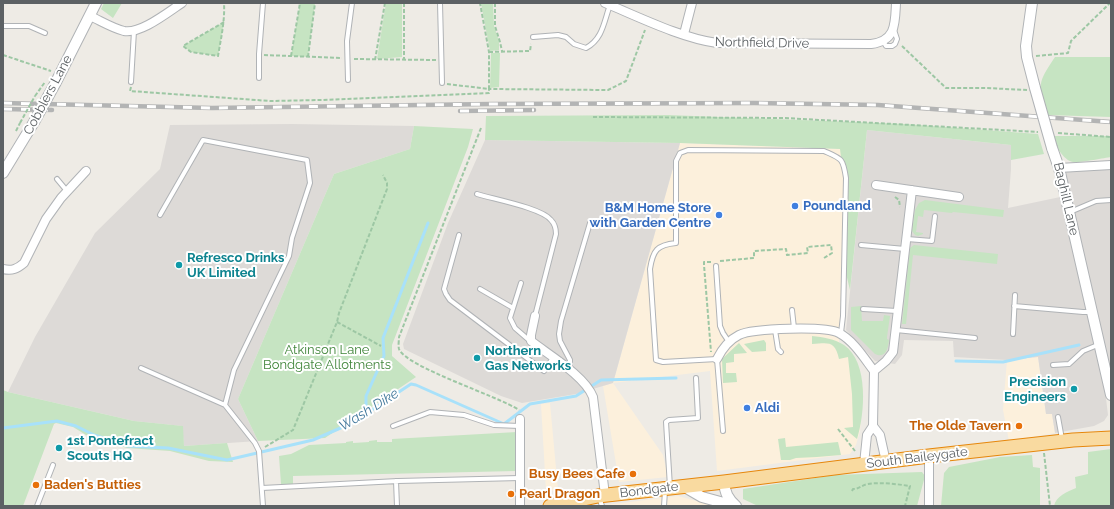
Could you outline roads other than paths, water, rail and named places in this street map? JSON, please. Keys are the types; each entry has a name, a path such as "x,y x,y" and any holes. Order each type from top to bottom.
{"highway":[{"name":"South Baileygate","path":"724,482 929,456 1111,438"},
{"name":"Bondgate","path":"550,506 568,501 602,499 673,487 724,482"}],"street":[{"name":"Cobblers Lane","path":"3,173 34,122 96,3"},
{"path":"90,16 124,31 134,31 148,25 182,3"},
{"path":"684,34 692,3"},
{"path":"883,41 888,38 894,30 896,3"},
{"name":"Baghill Lane","path":"1032,3 1026,46 1033,89 1059,168 1092,312 1110,380 1111,395"},
{"name":"Northfield Drive","path":"608,4 704,41 870,44 883,41"},
{"path":"1059,168 1111,165"},
{"path":"3,269 11,271 24,263 46,219 67,191 86,171"},
{"path":"876,185 958,197"},
{"path":"874,371 886,361 893,352 912,190"},
{"path":"535,316 531,341 570,370 587,387 595,404 602,499"},
{"path":"718,357 729,342 738,336 750,332 794,328 832,330 841,334 849,340 874,371 873,426 867,435 864,464"},
{"path":"520,422 520,506"},
{"path":"873,426 880,435 886,462"},
{"path":"929,456 929,506"},
{"path":"724,482 724,490 729,500 735,506"},
{"path":"673,487 692,492 712,503 735,506"}],"lane":[{"path":"259,78 259,54 263,3"},
{"path":"348,80 347,41 352,3"},
{"path":"440,3 442,84"},
{"path":"533,37 558,35 566,37 574,44 586,48 594,44 599,38 608,4"},
{"path":"3,26 29,26 45,33"},
{"path":"883,41 886,46 892,46 897,42 894,30"},
{"path":"131,82 134,31"},
{"path":"160,215 203,140 307,160 310,183 292,238 289,256 234,370 225,404"},
{"path":"723,430 718,357 663,362 656,360 650,269 655,250 664,244 676,243 676,161 680,152 688,150 824,151 838,157 844,164 846,178 844,316 841,334"},
{"path":"57,179 67,191"},
{"path":"477,194 534,210 551,218 555,225 556,234 535,316"},
{"path":"1069,212 1096,201 1111,200"},
{"path":"907,239 932,241 935,216"},
{"path":"570,370 570,360 560,341 559,334 561,321 590,223"},
{"path":"459,235 444,289 450,300 544,371 553,358"},
{"path":"861,245 905,249"},
{"path":"716,266 720,326 729,342"},
{"path":"521,283 510,318 514,328 531,341"},
{"path":"480,290 514,308"},
{"path":"1013,334 1015,295"},
{"path":"1014,306 1092,312"},
{"path":"863,309 898,312"},
{"path":"792,310 794,328"},
{"path":"775,330 778,349 781,352"},
{"path":"896,330 975,338"},
{"path":"1053,365 1069,364 1083,351 1100,344"},
{"path":"141,368 225,404 255,443 258,450 263,506"},
{"path":"664,506 673,487 666,422 670,420 698,418 696,378"},
{"path":"393,426 430,412 464,415 494,425 520,422"},
{"path":"1058,417 1062,442"},
{"path":"37,506 53,465"},
{"path":"262,488 396,481 520,478"},
{"path":"396,481 397,506"}],"waterway":[{"path":"366,414 366,396 384,356 383,338 428,223"},
{"path":"956,361 1003,362 1079,345"},
{"name":"Wash Dike","path":"3,428 57,421 76,426 94,435 128,446 168,448 227,460 313,440 352,423 411,384 504,424 530,404 576,396 601,380 676,378"}],"railway":[{"path":"3,103 212,108 491,104 754,103 878,105 1111,122"},
{"path":"3,109 52,110"},
{"path":"460,111 534,110"}],"place":[{"name":"Poundland","path":"795,206"},
{"name":"B&M Home Store with Garden Centre","path":"719,215"},
{"name":"Refresco Drinks UK Limited","path":"179,265"},
{"name":"Northern Gas Networks","path":"477,358"},
{"name":"Precision Engineers","path":"1074,389"},
{"name":"Aldi","path":"747,408"},
{"name":"The Olde Tavern","path":"1019,426"},
{"name":"1st Pontefract Scouts HQ","path":"59,448"},
{"name":"Busy Bees Cafe","path":"633,474"},
{"name":"Baden's Butties","path":"36,485"},
{"name":"Pearl Dragon","path":"511,494"}],"park label":[{"name":"Atkinson Lane Bondgate Allotments","path":"327,358"}]}
